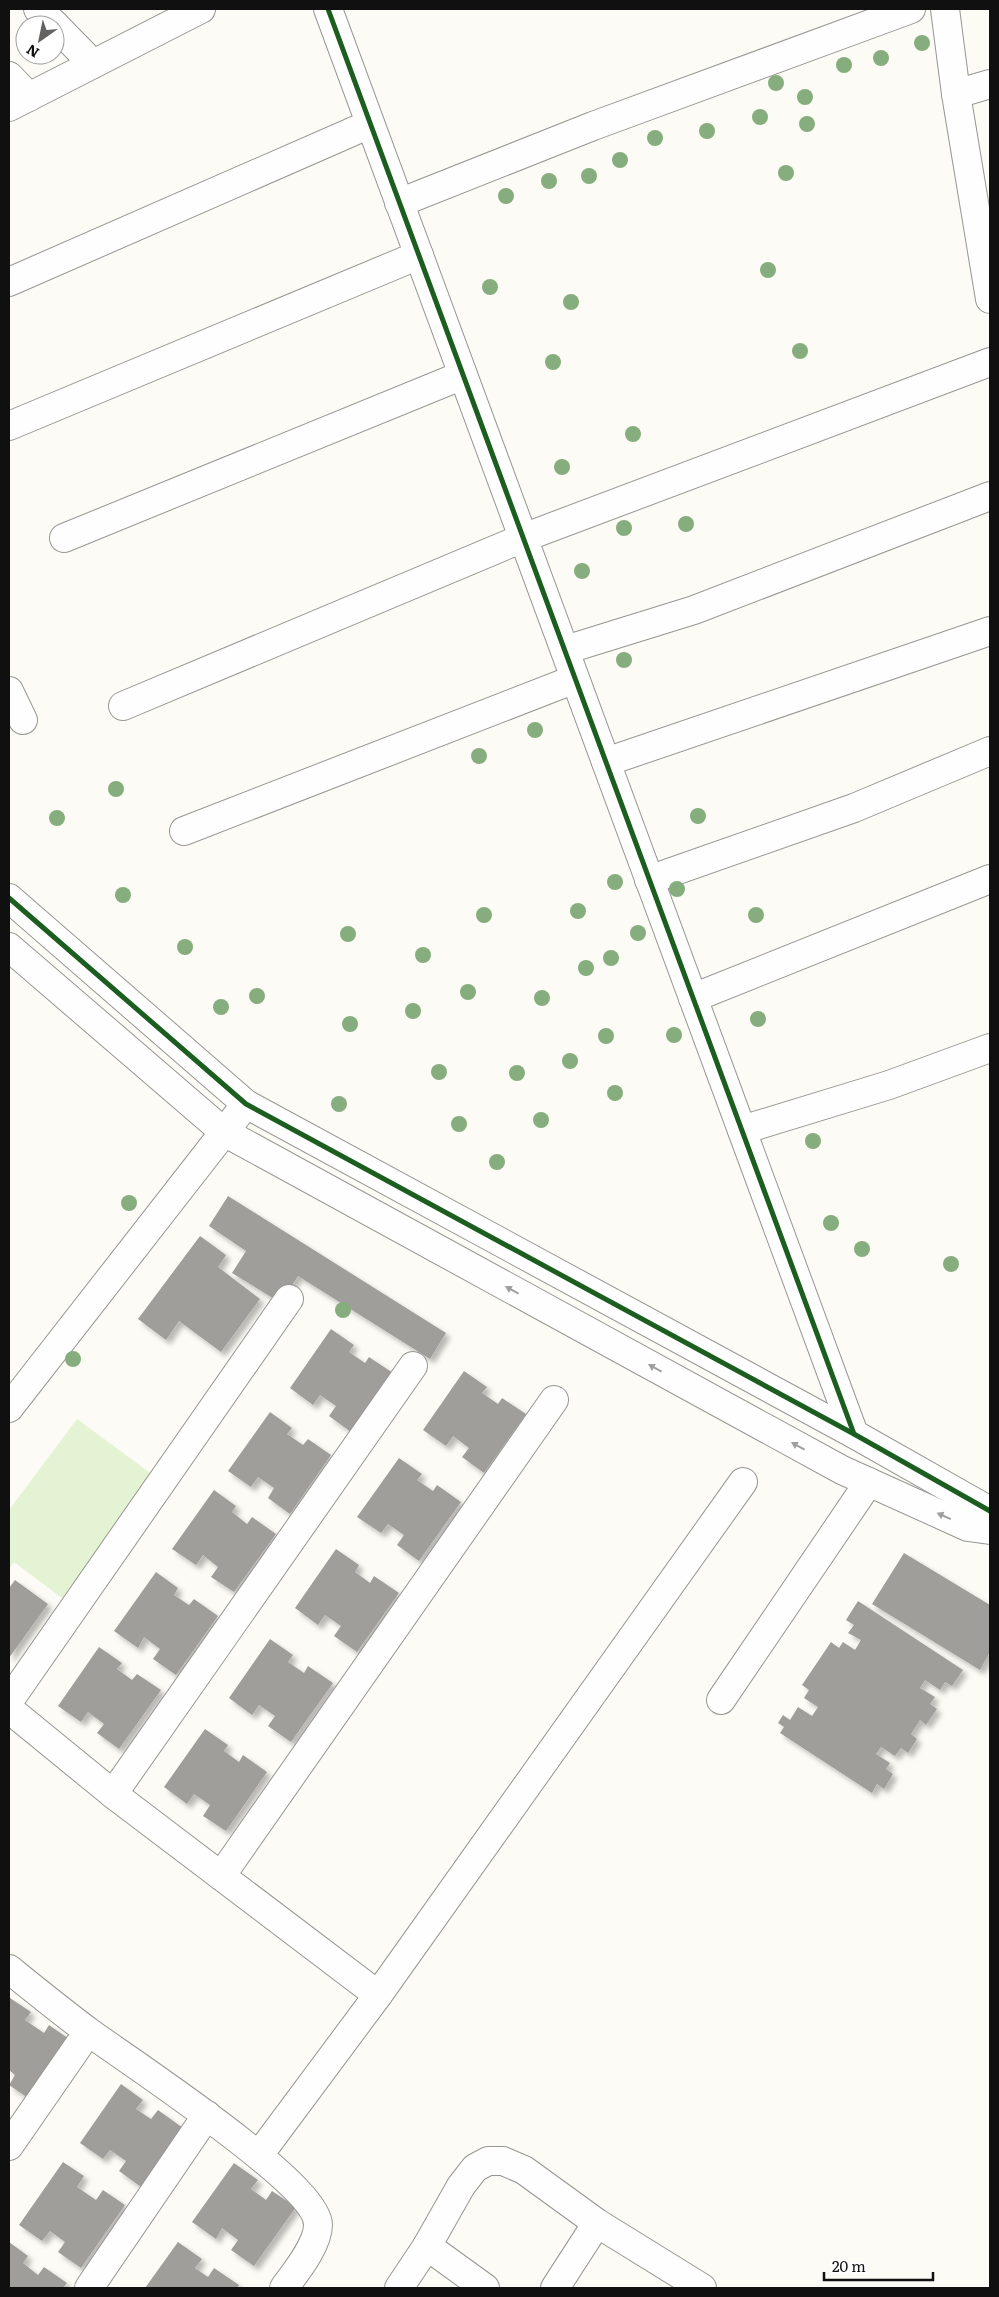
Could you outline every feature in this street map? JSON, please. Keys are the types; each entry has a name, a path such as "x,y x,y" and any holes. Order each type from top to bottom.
{"street":[{"path":"9,76 19,102 200,9"},
{"path":"328,9 854,1434"},
{"path":"399,202 593,126 911,9"},
{"path":"945,9 956,94 988,260 990,299"},
{"path":"65,35 93,64"},
{"path":"956,94 990,84"},
{"path":"9,282 370,124"},
{"path":"9,426 418,255"},
{"path":"123,706 523,538 990,362"},
{"path":"64,538 463,375"},
{"path":"565,650 694,610 990,496"},
{"path":"606,762 990,631"},
{"path":"184,831 575,679"},
{"path":"9,691 22,720"},
{"path":"649,880 854,808 990,751"},
{"path":"693,998 990,879"},
{"path":"9,898 246,1104 854,1434 990,1511"},
{"path":"9,947 224,1132 842,1470 968,1527 990,1530"},
{"path":"742,1130 889,1085 990,1048"},
{"path":"9,1408 246,1104"},
{"path":"9,1701 289,1299"},
{"path":"113,1794 413,1366"},
{"path":"221,1876 554,1400"},
{"path":"259,2155 378,1995 743,1482"},
{"path":"721,1700 869,1482"},
{"path":"9,1709 113,1794 378,1995"},
{"path":"9,1968 88,2032 206,2115 259,2155 310,2205 318,2225 312,2245 284,2288"},
{"path":"9,2146 88,2032"},
{"path":"89,2288 206,2115"},
{"path":"399,2288 427,2246 461,2186 475,2168 488,2160 503,2161 524,2170 597,2223 702,2288"},
{"path":"555,2288 597,2223"},
{"path":"427,2246 485,2288"}],"green space":[{"path":"77,1419 153,1475 62,1598 14,1562 9,1569 9,1510"}],"building":[{"path":"228,1196 446,1333 430,1359 298,1276 281,1303 232,1273 246,1251 209,1226"},
{"path":"200,1236 226,1255 218,1267 260,1299 221,1352 179,1321 166,1340 138,1319"},
{"path":"331,1329 354,1345 349,1352 365,1363 369,1357 393,1373 351,1432 329,1416 336,1406 320,1395 313,1405 290,1388"},
{"path":"464,1371 487,1387 482,1393 498,1404 502,1398 526,1414 484,1473 462,1457 469,1448 453,1436 446,1446 423,1430"},
{"path":"270,1412 292,1428 287,1434 303,1445 308,1439 331,1455 290,1514 268,1498 274,1488 258,1477 251,1487 228,1471"},
{"path":"399,1458 422,1474 417,1480 433,1491 437,1485 461,1502 419,1561 397,1545 404,1535 388,1524 381,1533 357,1517"},
{"path":"214,1490 236,1506 232,1512 247,1524 252,1517 276,1534 234,1592 211,1577 218,1567 203,1555 196,1565 172,1549"},
{"path":"336,1549 359,1565 355,1572 370,1583 374,1576 399,1593 357,1652 334,1636 341,1626 325,1615 318,1625 295,1608"},
{"path":"904,1553 990,1605 990,1652 980,1670 872,1604"},
{"path":"156,1572 178,1588 174,1595 189,1605 194,1599 218,1616 176,1675 153,1659 160,1649 144,1637 138,1648 114,1631"},
{"path":"15,1580 48,1604 9,1658 9,1588"},
{"path":"858,1601 963,1670 952,1686 945,1682 940,1690 925,1680 920,1688 935,1697 930,1704 937,1709 926,1725 920,1720 911,1734 917,1739 908,1753 901,1748 895,1756 881,1747 876,1754 890,1763 886,1769 893,1774 884,1789 877,1784 872,1793 780,1733 784,1727 778,1723 783,1715 790,1720 798,1707 812,1716 818,1707 804,1698 809,1690 802,1685 831,1642 839,1648 843,1642 855,1650 861,1640 848,1633 854,1625 846,1620"},
{"path":"270,1639 293,1655 288,1662 304,1673 308,1666 333,1683 291,1742 268,1726 275,1716 259,1705 252,1715 229,1698"},
{"path":"99,1647 122,1663 117,1669 132,1680 137,1674 161,1690 119,1749 97,1733 104,1724 88,1712 81,1722 58,1706"},
{"path":"205,1729 228,1745 224,1751 239,1762 243,1755 267,1772 226,1831 203,1816 210,1805 194,1794 187,1804 164,1787"},
{"path":"10,1998 31,2012 25,2020 44,2033 49,2025 72,2041 31,2100 9,2085 15,2075 9,2070"},
{"path":"121,2084 143,2100 136,2109 151,2119 158,2110 183,2128 141,2187 119,2171 126,2161 110,2150 103,2159 80,2143"},
{"path":"63,2162 84,2176 77,2187 96,2200 103,2190 125,2205 81,2268 58,2252 65,2242 50,2231 42,2241 19,2225"},
{"path":"234,2163 258,2180 251,2189 266,2200 272,2191 296,2207 254,2266 231,2250 238,2240 222,2228 216,2239 192,2222"},
{"path":"9,2242 28,2256 23,2263 38,2275 44,2267 67,2283 63,2288 9,2288"},
{"path":"178,2242 202,2259 195,2268 208,2277 214,2268 239,2285 237,2288 145,2288"}],"cycle path":[{"path":"328,9 854,1434"},
{"path":"9,898 246,1104 854,1434 990,1511"}]}
